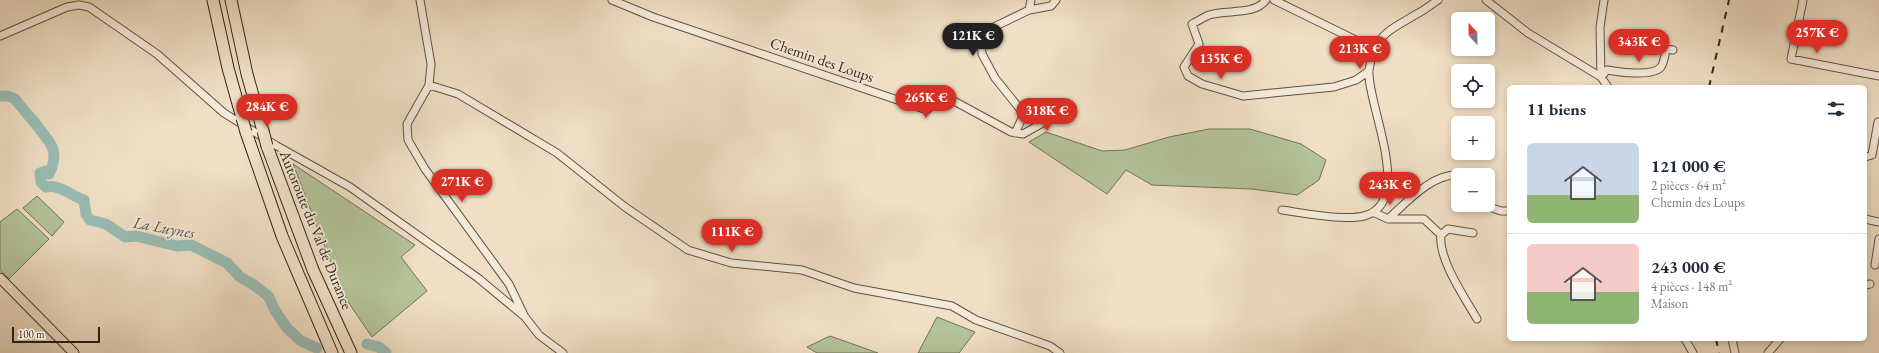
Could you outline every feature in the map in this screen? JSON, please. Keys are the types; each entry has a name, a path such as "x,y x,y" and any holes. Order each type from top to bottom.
{"highway":[{"name":"Autoroute du Val de Durance","path":"213,0 228,68 246,132 282,236 332,353"},
{"name":"Autoroute du Val de Durance","path":"230,0 247,74 268,146 297,229 351,352"}],"main road":[{"path":"0,278 74,353"},
{"path":"0,286 41,319"}],"street":[{"path":"420,0 431,64 429,85 407,124 408,140 425,169 509,284 525,317"},
{"name":"Chemin des Loups","path":"612,0 653,17 928,110 943,95 1015,133"},
{"path":"1028,10 1031,0"},
{"path":"1056,0 1051,6 1028,10 994,27 981,38 982,54 996,78 1024,114 1015,133 1023,134 1057,115"},
{"path":"1266,0 1262,5 1246,10 1210,15 1192,24 1199,44 1184,67 1188,76 1202,84 1243,96 1334,86 1356,80 1369,71"},
{"path":"1274,0 1374,49"},
{"path":"1282,210 1355,217 1373,212 1379,206 1386,194 1387,173 1384,137 1369,71 1374,49 1389,29 1416,15 1438,0"},
{"path":"1486,0 1528,33 1601,77 1607,85"},
{"path":"1601,77 1600,27 1604,0"},
{"path":"1802,0 1791,58 1879,76"},
{"path":"0,36 67,7 79,5 89,7 157,54 224,112 277,146 350,187 478,278 525,317 539,335 564,353"},
{"path":"1601,77 1607,70 1634,73 1657,71 1662,66 1666,49 1673,50"},
{"path":"429,85 458,94 557,153 624,207 688,250 731,263 802,270 854,288 952,306 976,320 1050,346 1060,353"},
{"path":"1867,156 1872,155 1878,122"},
{"path":"1388,219 1427,186 1439,179 1451,177"},
{"path":"1495,209 1507,211"},
{"path":"1373,212 1388,219 1424,219 1441,235"},
{"path":"1867,220 1879,222"},
{"path":"1472,233 1448,229 1441,235 1440,243 1444,255 1477,319"},
{"path":"1875,265 1879,239"},
{"path":"512,306 517,300"},
{"path":"1686,341 1693,353"},
{"path":"1732,341 1735,353"},
{"path":"1768,353 1778,341"}],"green space":[{"path":"1209,129 1250,129 1301,144 1326,160 1319,180 1297,195 1252,189 1152,185 1126,170 1107,194 1029,142 1046,132 1102,151 1125,150 1169,137"},
{"path":"293,164 415,245 401,257 427,291 372,337 344,296"},
{"path":"37,196 64,222 52,236 23,208"},
{"path":"17,209 49,239 9,279 0,270 0,222"},
{"path":"937,317 975,332 959,353 918,353"},
{"path":"830,336 878,353 817,353 807,347"}],"waterway":[{"name":"La Luynes","path":"0,96 8,96 15,99 51,144 54,155 52,168 49,174 45,171 40,173 41,182 46,187 56,187 84,200 86,214 90,220 106,224 125,237 136,236 177,246 191,245 227,263 240,277 254,285 268,296 276,312 287,328 301,341 317,348"},
{"name":"La Luynes","path":"367,344 379,347 386,353"}],"railway":[{"path":"1709,85 1729,0"},
{"path":"1716,341 1719,353"}]}
